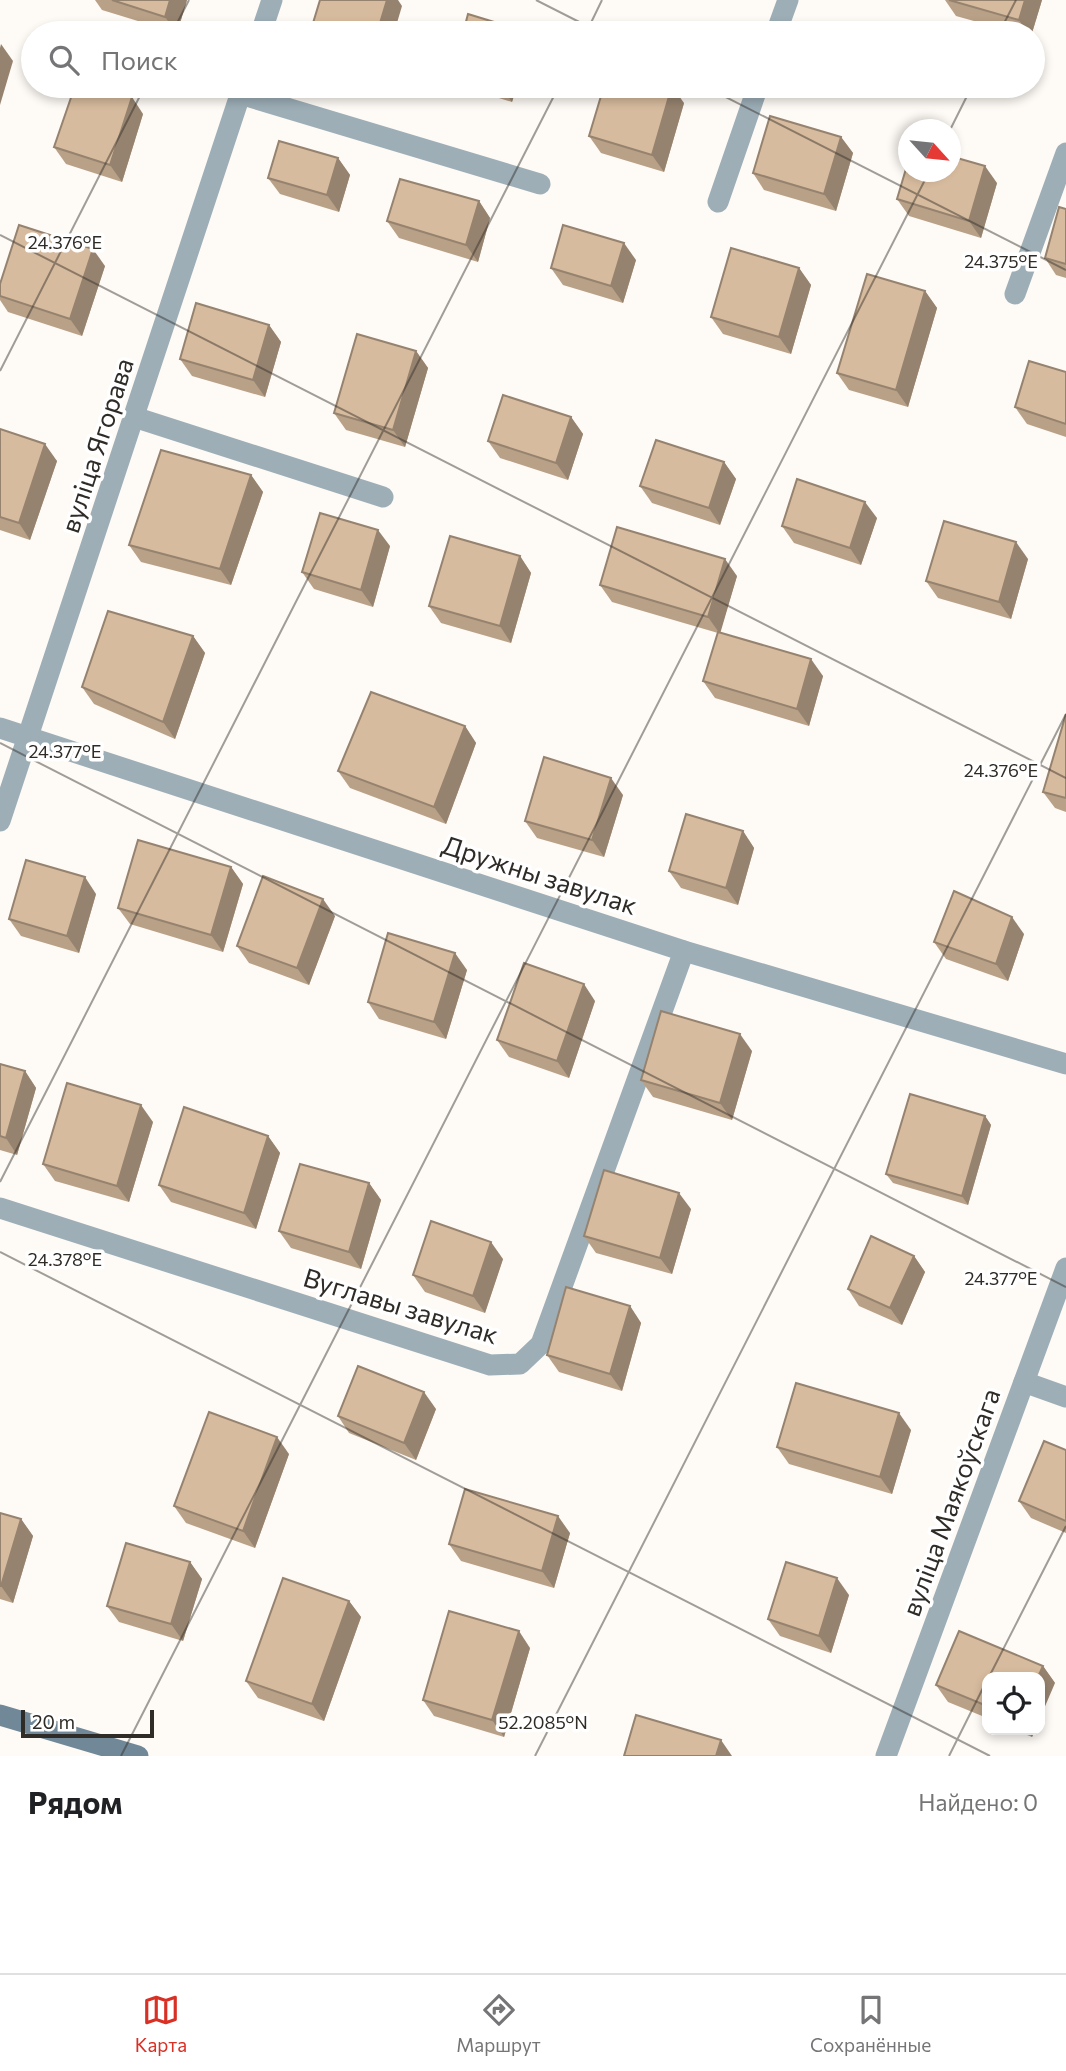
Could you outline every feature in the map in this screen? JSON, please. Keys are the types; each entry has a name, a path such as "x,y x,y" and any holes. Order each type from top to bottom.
{"main road":[{"path":"0,1715 138,1756"}],"street":[{"path":"265,21 272,0"},
{"path":"780,21 788,0"},
{"name":"вуліца Ягорава","path":"0,821 239,98"},
{"path":"267,98 540,184"},
{"path":"718,202 754,98"},
{"path":"1015,294 1066,153"},
{"path":"134,417 383,497"},
{"name":"Дружны завулак","path":"0,727 684,951 1066,1064"},
{"name":"Вуглавы завулак","path":"0,1208 490,1365 520,1364 541,1345 684,951"},
{"name":"вуліца Маякоўскага","path":"886,1756 1066,1268"},
{"path":"1024,1382 1066,1398"}],"building":[{"path":"112,0 170,0 165,17"},
{"path":"320,0 387,0 381,21 314,21"},
{"path":"949,0 1025,0 1019,20"},
{"path":"468,14 491,21 466,21"},
{"path":"71,98 132,98 110,165 54,147"},
{"path":"600,98 669,98 652,155 589,136"},
{"path":"770,116 841,137 824,194 753,173"},
{"path":"279,141 338,158 327,195 268,178"},
{"path":"961,159 985,166 969,221 897,199 902,182 961,182"},
{"path":"400,179 479,201 466,245 387,221"},
{"path":"1059,207 1066,209 1066,264 1045,258"},
{"path":"19,225 93,249 70,319 0,296 0,284"},
{"path":"563,225 624,243 611,286 551,268"},
{"path":"731,248 799,268 779,337 711,317"},
{"path":"867,274 925,291 896,390 837,373"},
{"path":"196,303 269,325 253,380 180,359"},
{"path":"357,334 416,351 393,430 334,413"},
{"path":"1029,361 1066,372 1066,424 1015,407"},
{"path":"503,395 571,417 556,463 488,441"},
{"path":"0,429 45,444 19,523 0,517"},
{"path":"656,440 724,462 709,508 640,486"},
{"path":"161,450 251,475 220,569 129,545"},
{"path":"797,479 865,502 850,548 782,526"},
{"path":"320,513 378,530 361,590 302,572"},
{"path":"944,521 1016,542 999,602 926,581"},
{"path":"617,527 725,559 708,617 600,585"},
{"path":"450,536 520,556 500,626 429,606"},
{"path":"108,611 193,636 163,722 82,687"},
{"path":"718,632 811,659 797,709 703,681"},
{"path":"371,692 465,726 434,807 338,771"},
{"path":"1066,714 1066,798 1043,792"},
{"path":"544,757 611,778 592,840 525,821"},
{"path":"686,814 743,831 726,888 669,871"},
{"path":"138,840 231,867 211,935 118,908"},
{"path":"26,860 85,877 67,936 9,919"},
{"path":"263,876 323,899 297,968 237,946"},
{"path":"954,891 1012,917 996,964 934,942"},
{"path":"388,933 455,953 434,1022 368,1002"},
{"path":"524,963 584,984 557,1061 497,1040"},
{"path":"661,1011 740,1034 720,1103 641,1080"},
{"path":"0,1064 25,1071 6,1138 0,1136"},
{"path":"67,1083 141,1105 117,1186 43,1164"},
{"path":"910,1094 985,1116 962,1196 886,1174"},
{"path":"184,1107 268,1136 244,1213 159,1185"},
{"path":"300,1164 369,1183 349,1252 279,1231"},
{"path":"604,1170 679,1193 660,1258 584,1236"},
{"path":"431,1221 491,1242 473,1296 413,1275"},
{"path":"871,1236 914,1256 890,1308 848,1289"},
{"path":"566,1287 630,1306 610,1374 547,1355"},
{"path":"358,1366 424,1392 404,1443 338,1416"},
{"path":"796,1383 899,1413 880,1477 777,1447"},
{"path":"209,1412 277,1437 243,1531 174,1506"},
{"path":"1044,1441 1066,1450 1066,1521 1019,1501"},
{"path":"465,1489 558,1516 542,1571 449,1544"},
{"path":"0,1513 21,1519 1,1586 0,1586"},
{"path":"126,1543 190,1562 171,1624 107,1606"},
{"path":"786,1562 837,1578 819,1636 768,1619"},
{"path":"283,1578 349,1601 312,1704 246,1681"},
{"path":"449,1611 519,1631 492,1720 423,1700"},
{"path":"959,1631 1043,1666 1040,1672 982,1672 982,1704 936,1685"},
{"path":"636,1715 721,1740 716,1756 624,1756"}]}
